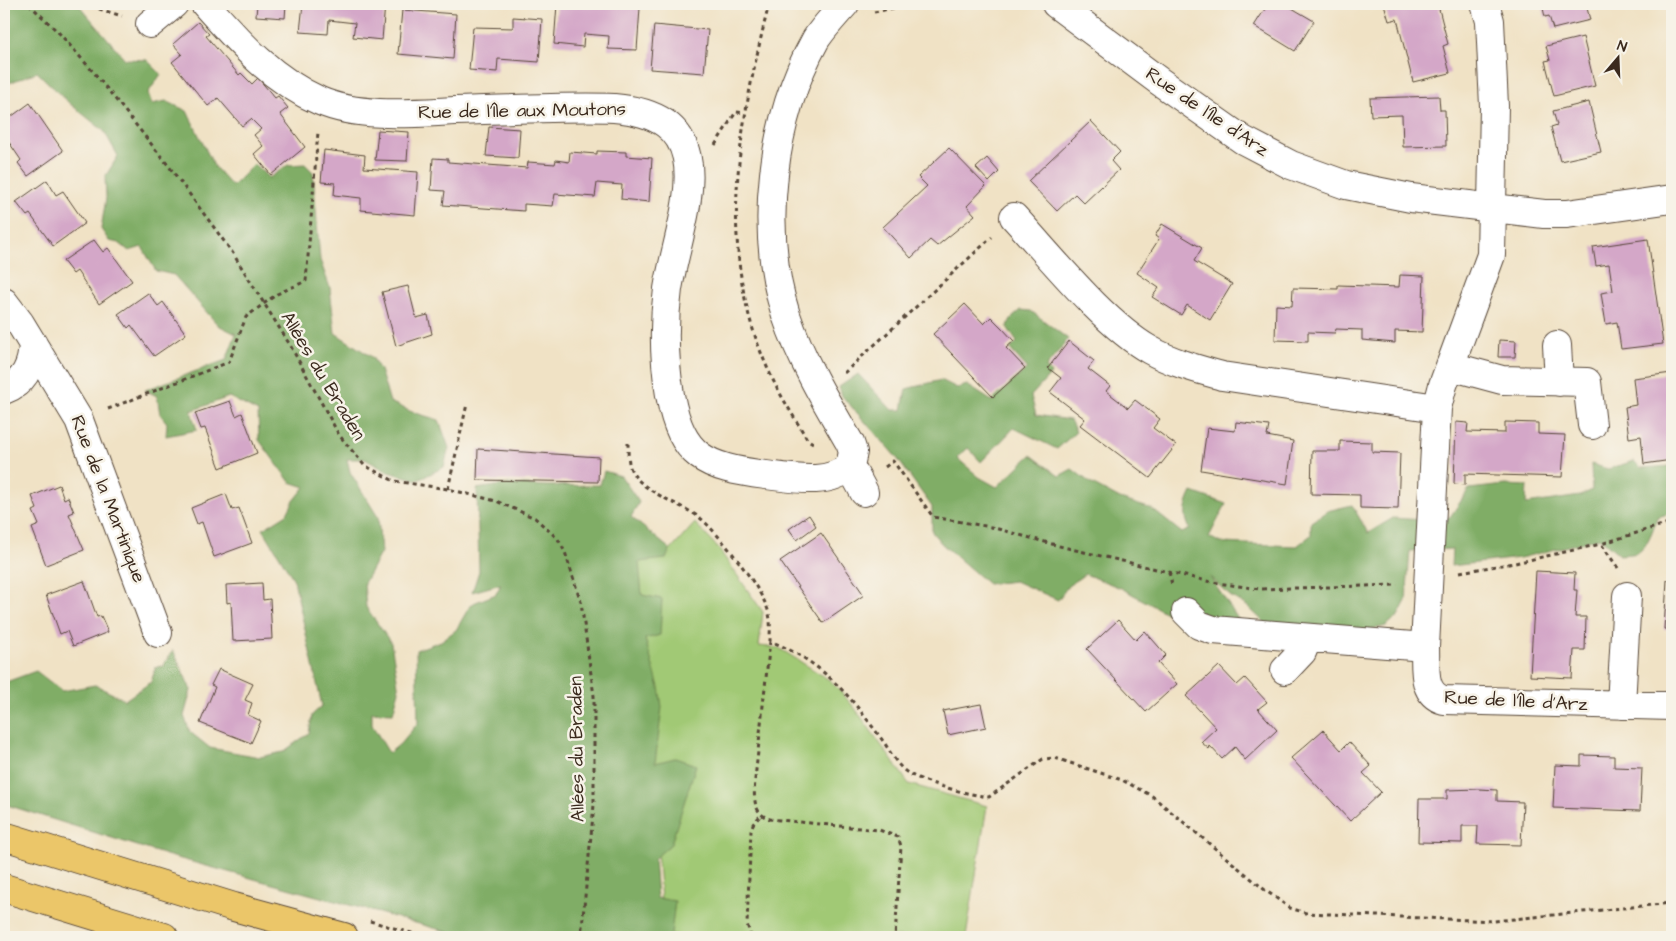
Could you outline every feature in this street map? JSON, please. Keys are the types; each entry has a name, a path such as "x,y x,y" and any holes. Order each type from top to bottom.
{"main road":[{"path":"4,836 234,907 344,937"},
{"path":"4,888 164,937"}],"street":[{"path":"150,24 174,4"},
{"name":"Rue de l'Île aux Moutons","path":"205,4 264,66 290,85 320,101 342,108 394,113 586,107 636,109 652,114 665,122 685,148 688,159 689,181 686,203 668,290 664,327 666,372 680,432 688,445 707,461 758,474 796,479 843,473 858,481"},
{"path":"821,4 817,38 798,81 782,134 773,185 772,223 777,282 786,315 805,362 850,443 858,481"},
{"name":"Rue de l'Île d'Arz","path":"1056,4 1208,117 1266,153 1318,176 1364,190 1412,198 1544,214 1567,214 1672,199"},
{"path":"1485,4 1490,21 1493,67 1491,207"},
{"path":"817,38 854,8"},
{"name":"Rue de l'Île d'Arz","path":"1491,207 1491,255 1450,366 1437,408 1425,647 1426,678 1429,690 1436,698 1672,706"},
{"path":"1014,217 1130,337 1167,358 1190,368 1222,376 1437,408"},
{"name":"Rue de la Martinique","path":"4,302 33,344 79,420 158,633"},
{"path":"4,390 16,384 29,369 32,361 33,344"},
{"path":"1557,345 1559,382"},
{"path":"1450,366 1488,378 1587,382 1592,425"},
{"path":"1620,705 1626,596"},
{"path":"1186,612 1199,625 1212,630 1425,647"},
{"path":"1285,670 1302,652 1308,638"}],"path":[{"name":"Allées du Braden","path":"29,4 60,34 96,75 168,165 232,252 290,345 339,435 364,466 394,481 448,489 496,501 534,518 558,539 581,602 594,696 594,805 581,937"},
{"path":"854,8 914,4"},
{"path":"79,420 229,362 246,317 264,303 292,286 306,281 320,101"},
{"path":"688,159 706,153 720,140 736,112 744,113"},
{"path":"822,394 1014,217"},
{"path":"448,489 467,404"},
{"path":"628,443 629,464 635,476 670,502 698,516 715,530 755,586 769,613 770,641 755,779 756,805 760,816"},
{"path":"858,481 893,461 933,517 991,527 1063,547 1211,582 1259,590 1306,590 1408,585 1429,582 1449,574 1515,564 1601,544 1672,522"},
{"path":"1601,544 1621,572 1626,596"},
{"path":"770,641 797,654 825,672 842,688 908,773 941,785 989,796 1043,759 1055,758 1113,777 1152,796 1265,890 1290,908 1306,913 1494,921 1672,903"},
{"path":"751,937 747,924 752,830 753,824 760,816"},
{"path":"760,816 770,819 879,830 898,837 901,846 895,937"}],"green space":[{"path":"4,4 78,4 125,59 147,60 161,74 148,93 152,104 166,101 187,111 214,166 232,186 254,164 269,178 288,165 305,164 313,172 320,260 330,288 335,333 372,357 380,370 390,402 412,412 439,420 449,448 444,467 418,480 388,472 365,459 347,459 350,472 378,517 381,552 364,583 366,607 391,643 399,691 393,713 372,712 372,725 389,753 400,744 418,723 416,650 441,641 456,630 471,604 496,594 501,584 472,592 479,571 477,489 508,484 548,486 600,485 604,471 621,476 639,502 631,517 670,549 666,559 639,562 642,595 662,599 660,635 645,639 659,687 662,707 655,763 675,758 696,765 671,844 654,859 657,898 675,901 671,934 686,937 467,937 166,855 4,804 4,681 6,682 36,671 62,691 95,685 125,700 151,682 156,667 163,666 173,650 191,690 184,716 190,732 210,748 260,757 283,752 309,733 312,715 322,706 294,580 263,529 287,514 293,502 305,487 290,482 259,440 258,412 229,397 191,411 197,430 166,436 167,423 160,414 157,396 145,390 226,360 236,334 218,325 174,275 156,271 142,247 129,251 119,243 109,241 101,229 106,198 105,177 118,156 104,131 69,103 37,72 4,85"},
{"path":"1021,310 1031,311 1068,339 1046,367 1051,374 1031,396 1036,415 1070,420 1076,432 1057,449 1014,428 981,462 968,448 957,458 979,477 997,487 1031,455 1059,476 1072,469 1092,484 1120,499 1152,509 1182,533 1190,529 1186,519 1186,511 1192,492 1226,504 1209,537 1221,543 1297,546 1311,535 1311,522 1327,511 1352,505 1368,533 1393,518 1424,520 1450,517 1469,489 1505,485 1527,486 1526,504 1580,496 1592,490 1591,464 1608,469 1634,461 1641,468 1672,466 1672,513 1657,517 1645,545 1640,551 1633,554 1620,555 1600,538 1520,558 1451,566 1452,549 1410,551 1406,601 1398,616 1386,626 1359,633 1266,624 1247,606 1230,596 1210,577 1240,622 1181,621 1121,588 1085,574 1068,586 1058,600 1015,581 988,584 942,544 932,532 932,507 897,458 842,396 839,387 858,374 892,410 902,410 906,389 941,380 957,388 967,385 992,401 1027,368 1010,349 1017,342 1007,327 1011,319"},
{"path":"695,523 718,548 763,612 759,646 779,648 831,681 854,707 909,784 987,806 966,937 676,937 664,935 632,553 670,551"}],"building":[{"path":"257,4 286,4 285,18 256,16"},
{"path":"303,4 385,4 382,40 353,37 355,23 329,20 328,34 300,32"},
{"path":"557,4 614,4 640,8 637,50 608,49 609,36 584,34 583,47 554,44"},
{"path":"1256,4 1285,4 1314,21 1295,51 1254,26 1265,9"},
{"path":"1384,4 1441,4 1442,8 1439,9 1448,44 1443,46 1450,73 1413,82 1397,19 1389,21"},
{"path":"1542,4 1586,4 1590,20 1553,29 1549,16 1545,17"},
{"path":"402,10 456,14 453,59 398,54"},
{"path":"513,17 542,19 539,62 498,59 497,72 469,70 473,27 513,28"},
{"path":"198,22 209,34 206,36 239,75 241,73 252,84 258,78 275,98 278,96 288,108 280,114 305,147 271,175 254,154 263,146 254,135 261,129 251,119 242,126 218,98 208,106 172,62 182,54 173,44"},
{"path":"654,25 708,30 704,73 650,69"},
{"path":"1583,37 1595,86 1554,96 1545,61 1550,60 1546,46"},
{"path":"1439,96 1440,110 1445,110 1446,146 1403,147 1402,115 1371,116 1370,98"},
{"path":"1589,102 1601,152 1560,161 1551,127 1557,125 1553,111"},
{"path":"30,103 63,151 28,176 18,163 21,160 4,135 4,122"},
{"path":"1091,121 1120,152 1111,161 1119,170 1084,203 1075,194 1057,211 1028,181"},
{"path":"489,127 520,129 518,158 486,156"},
{"path":"378,130 409,132 407,161 375,160"},
{"path":"949,148 986,186 967,206 975,215 937,246 930,240 911,258 883,227 927,186 918,177"},
{"path":"324,150 365,155 364,168 418,172 415,215 361,210 361,198 334,195 335,183 321,182"},
{"path":"597,151 626,152 626,156 652,158 649,202 621,199 622,185 597,183 595,197 555,194 553,206 524,204 524,211 443,205 445,191 431,190 433,158 448,159 448,162 527,168 528,162 555,164 556,160 569,162 570,152 597,154"},
{"path":"987,158 999,172 989,182 976,168"},
{"path":"47,180 56,195 63,191 85,223 53,246 30,214 27,216 16,202"},
{"path":"1162,224 1202,248 1194,261 1232,284 1210,320 1187,305 1181,315 1152,297 1159,288 1137,273 1159,239 1155,236"},
{"path":"1648,239 1663,344 1621,349 1617,322 1606,324 1601,293 1613,291 1609,264 1596,266 1593,247"},
{"path":"94,240 103,252 108,248 132,281 99,304 77,271 73,274 63,261"},
{"path":"1400,275 1424,276 1422,332 1395,331 1395,343 1362,340 1362,330 1336,329 1335,333 1308,332 1308,341 1275,340 1276,305 1292,306 1293,288 1338,289 1338,285 1399,287"},
{"path":"408,286 416,318 428,315 432,334 396,346 382,292"},
{"path":"148,293 158,306 163,302 186,334 154,356 131,325 128,328 118,314"},
{"path":"965,304 984,324 991,317 1002,328 1014,341 1006,348 1025,368 993,397 933,334"},
{"path":"1499,340 1516,341 1515,357 1498,357"},
{"path":"1069,341 1094,361 1088,369 1110,386 1106,391 1128,408 1135,400 1160,419 1153,428 1176,445 1150,478 1080,425 1085,419 1050,392 1061,378 1048,368"},
{"path":"1672,373 1672,460 1644,464 1641,436 1629,438 1625,407 1636,405 1633,378"},
{"path":"230,401 236,416 242,413 257,453 220,468 205,428 201,429 195,413"},
{"path":"1236,422 1269,426 1267,436 1293,441 1287,484 1201,470 1207,428 1235,431"},
{"path":"1456,422 1468,423 1467,432 1505,433 1505,422 1538,423 1538,434 1565,435 1562,477 1465,474 1465,485 1454,484"},
{"path":"1340,441 1372,442 1372,452 1400,453 1398,509 1360,508 1360,495 1311,494 1312,451 1340,451"},
{"path":"478,449 599,457 598,482 477,480"},
{"path":"59,485 64,499 68,497 74,512 69,514 84,550 46,565 32,528 39,525 33,511 37,509 32,496"},
{"path":"226,494 232,510 239,508 252,543 214,557 202,522 197,524 191,508"},
{"path":"809,515 816,526 797,540 789,529"},
{"path":"821,533 864,595 823,623 780,561"},
{"path":"1536,571 1575,573 1574,590 1577,590 1575,617 1586,617 1585,650 1574,650 1572,678 1530,676"},
{"path":"1667,580 1672,581 1672,629 1664,629"},
{"path":"84,581 97,617 101,616 108,632 73,646 67,631 60,634 46,595"},
{"path":"262,583 263,600 270,599 272,639 233,641 231,602 227,603 226,585"},
{"path":"1118,620 1136,640 1145,631 1166,655 1158,663 1177,684 1146,712 1087,649"},
{"path":"1219,666 1237,685 1245,678 1267,702 1258,709 1277,730 1245,760 1235,747 1222,759 1210,746 1209,749 1201,742 1216,728 1186,696"},
{"path":"219,669 253,684 245,700 252,703 248,715 261,721 251,743 200,723 215,687 211,685"},
{"path":"981,704 986,727 948,735 943,711"},
{"path":"1323,730 1341,750 1349,742 1371,766 1363,773 1381,792 1350,821 1291,758"},
{"path":"1671,753 1672,778 1670,778"},
{"path":"1581,755 1614,756 1614,767 1642,768 1640,811 1553,808 1555,765 1581,766"},
{"path":"1447,790 1497,790 1497,801 1523,802 1521,845 1477,844 1478,826 1462,826 1462,843 1418,842 1419,799 1447,799"}]}
